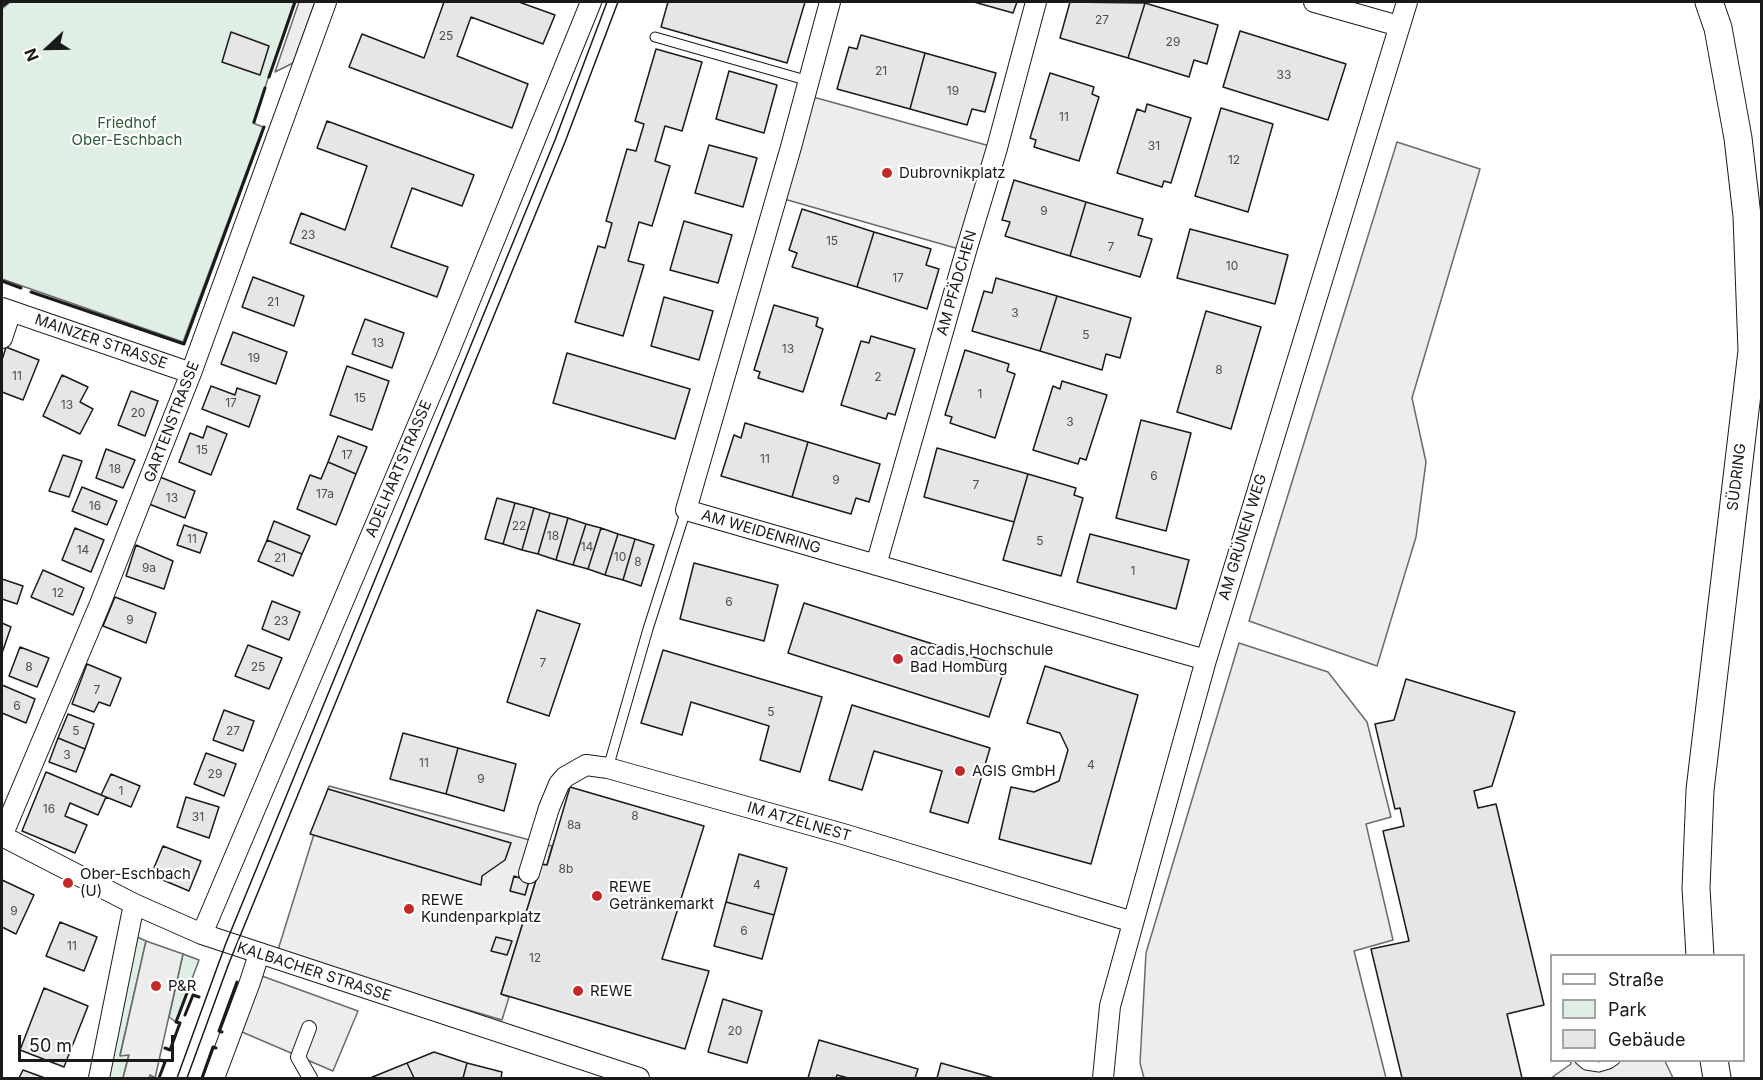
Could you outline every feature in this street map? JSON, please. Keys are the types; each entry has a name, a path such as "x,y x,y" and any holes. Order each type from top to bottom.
{"main road":[{"name":"SÜDRING","path":"1700,954 1696,888 1700,790 1752,351 1747,216 1738,138 1718,28 1709,2"},
{"path":"1714,1062 1717,1078"}],"street":[{"name":"GARTENSTRASSE","path":"2,836 100,604 191,373 326,2"},
{"name":"ADELHARTSTRASSE","path":"202,934 448,354 591,2"},
{"name":"AM WEIDENRING","path":"830,2 686,510 1206,660"},
{"name":"AM PFÄDCHEN","path":"876,565 997,148 1036,2"},
{"path":"1314,2 1400,26"},
{"name":"AM GRÜNEN WEG","path":"1103,1078 1110,1006 1206,660 1407,2"},
{"name":"MAINZER STRASSE","path":"2,338 6,310 191,373"},
{"name":"IM ATZELNEST","path":"529,873 549,808 559,784 565,777 586,765 608,768 843,834 1133,922"},
{"name":"KALBACHER STRASSE","path":"2,836 134,904 202,934 597,1072 639,1078"},
{"path":"99,1078 134,904"},
{"path":"214,1078 259,954"},
{"path":"309,1028 298,1057 310,1078"}],"lane":[{"path":"655,37 809,81"},
{"path":"608,768 648,629 686,510"},
{"path":"1582,1062 1586,1065 1599,1067 1612,1062"}],"green space":[{"name":"Friedhof Ober-Eschbach","path":"10,2 294,2 253,123 263,127 183,342 2,279 2,9"},
{"path":"133,935 146,941 120,1055 129,1054 123,1078 105,1078"},
{"path":"183,954 199,960 176,1022 169,1017"}],"shaded area":[{"path":"299,2 315,2 293,63 275,72"},
{"name":"Dubrovnikplatz","path":"806,95 997,148 966,251 777,197"},
{"path":"1397,142 1480,169 1412,398 1426,462 1416,537 1377,666 1249,621"},
{"path":"1239,643 1328,672 1367,722 1391,817 1366,824 1393,940 1354,951 1386,1078 1144,1078 1140,1063 1146,953"},
{"name":"REWE Kundenparkplatz","path":"329,786 552,846 547,865 541,864 501,994 509,997 502,1020 277,953"},
{"name":"P&R","path":"146,941 183,954 155,1078 150,1075 149,1078 123,1078 129,1055 120,1056"},
{"path":"262,976 358,1011 333,1071 242,1032"},
{"path":"1570,1062 1665,1062 1673,1078 1551,1078 1571,1064"}],"building":[{"path":"444,2 519,2 555,15 543,44 471,17 457,56 528,84 512,128 349,67 362,34 424,58"},
{"path":"668,2 805,2 787,63 661,27"},
{"path":"974,2 1017,2 1013,13"},
{"path":"1070,2 1145,3 1128,58 1060,38"},
{"path":"1145,3 1218,25 1207,64 1194,60 1189,77 1128,58"},
{"path":"1240,31 1346,64 1328,120 1223,87"},
{"path":"231,32 269,46 260,75 222,62"},
{"path":"861,35 925,53 910,109 837,89 849,47 857,49"},
{"path":"656,49 702,62 682,131 665,126 655,161 670,166 652,226 639,222 628,261 644,265 623,336 575,322 598,246 605,248 612,223 606,221 627,149 636,151 644,124 635,121"},
{"path":"925,53 996,73 985,112 972,109 967,125 910,109"},
{"path":"729,71 777,85 764,133 716,119"},
{"path":"1050,73 1094,87 1092,94 1099,97 1079,161 1034,147 1036,140 1030,138"},
{"path":"1147,104 1191,118 1171,183 1164,181 1162,187 1117,173 1137,109 1145,112"},
{"path":"1221,108 1273,124 1248,212 1195,196"},
{"path":"327,121 474,175 462,206 412,188 391,247 448,267 437,297 290,243 301,213 345,230 367,166 317,148"},
{"path":"709,145 757,158 743,207 695,193"},
{"path":"1014,180 1086,202 1070,256 1005,236 1010,222 1002,220"},
{"path":"1086,202 1143,219 1138,235 1152,239 1140,277 1070,256"},
{"path":"802,209 874,232 857,287 792,267 797,253 789,250"},
{"path":"684,221 732,235 718,283 670,270"},
{"path":"1190,229 1288,255 1275,304 1177,278"},
{"path":"874,232 931,249 926,265 939,269 927,309 857,287"},
{"path":"253,277 304,296 294,326 242,307"},
{"path":"996,278 1057,296 1040,351 972,331 984,291 992,293"},
{"path":"1057,296 1131,318 1120,358 1106,354 1102,370 1040,351"},
{"path":"664,297 713,311 699,360 651,346"},
{"path":"774,305 818,318 816,326 823,329 803,392 758,378 760,372 754,370"},
{"path":"1206,311 1261,327 1231,429 1177,412"},
{"path":"365,319 404,333 392,368 352,354"},
{"path":"233,332 287,352 276,384 221,364"},
{"path":"871,336 915,349 895,415 888,413 886,419 841,405 861,341 869,343"},
{"path":"6,347 39,360 23,400 2,392 2,360"},
{"path":"965,350 1009,364 1007,371 1015,374 995,438 950,423 952,417 945,415"},
{"path":"567,353 690,389 675,439 553,403"},
{"path":"347,366 389,381 372,430 330,415"},
{"path":"62,375 88,387 80,402 93,409 80,434 43,416"},
{"path":"1062,381 1107,395 1086,460 1080,458 1078,464 1033,450 1053,386 1060,389"},
{"path":"211,386 235,395 237,388 260,396 249,427 202,409"},
{"path":"131,391 158,401 145,436 118,425"},
{"path":"1141,420 1191,433 1166,531 1116,518"},
{"path":"745,423 808,442 792,497 721,476 734,435 741,438"},
{"path":"207,426 227,434 211,475 179,462 190,433 203,438"},
{"path":"338,436 367,447 356,474 328,462"},
{"path":"808,442 880,464 869,502 856,498 851,514 792,497"},
{"path":"937,448 1028,474 1014,522 924,497"},
{"path":"106,449 135,460 123,488 96,478"},
{"path":"63,455 82,461 69,497 49,491"},
{"path":"328,462 356,474 336,525 297,509 310,475 321,479"},
{"path":"1028,474 1076,488 1074,495 1083,498 1061,576 1003,560"},
{"path":"160,477 195,491 185,518 149,504"},
{"path":"82,487 117,501 107,525 72,511"},
{"path":"497,498 515,503 503,544 485,539"},
{"path":"515,503 534,508 522,550 503,544"},
{"path":"534,508 550,513 538,554 522,550"},
{"path":"550,513 568,518 556,560 538,554"},
{"path":"568,518 586,524 573,565 556,560"},
{"path":"274,521 310,536 302,554 267,540"},
{"path":"586,524 601,528 588,569 573,565"},
{"path":"184,525 207,533 200,553 177,545"},
{"path":"75,528 104,540 91,572 62,560"},
{"path":"601,528 618,534 605,575 588,569"},
{"path":"618,534 635,539 623,580 605,575"},
{"path":"1090,534 1189,560 1176,609 1077,582"},
{"path":"635,539 654,545 641,586 623,580"},
{"path":"267,540 302,554 293,576 258,561"},
{"path":"136,545 173,561 164,589 126,576"},
{"path":"694,563 778,585 764,641 680,619"},
{"path":"43,570 84,588 73,615 31,597"},
{"path":"2,579 23,586 17,604 2,599"},
{"path":"115,597 156,613 146,643 103,626"},
{"path":"272,601 300,612 289,640 262,629"},
{"path":"804,603 1005,667 989,717 788,653"},
{"path":"537,610 580,624 549,716 507,702"},
{"path":"2,623 11,627 2,653"},
{"path":"248,645 282,658 269,689 235,676"},
{"path":"20,647 49,658 37,687 9,676"},
{"path":"663,650 822,697 800,772 760,760 769,726 691,702 682,735 641,723"},
{"path":"87,664 121,678 110,706 99,702 94,712 72,704"},
{"path":"1045,666 1138,695 1091,864 999,839 1011,787 1034,792 1059,781 1068,750 1060,733 1027,723"},
{"path":"1406,679 1515,712 1492,786 1474,791 1478,808 1496,804 1544,1005 1507,1014 1522,1078 1402,1078 1371,949 1409,941 1383,831 1404,826 1400,808 1395,809 1375,724 1394,720"},
{"path":"2,685 35,699 26,723 2,713"},
{"path":"852,705 990,748 968,823 930,812 942,771 874,751 862,790 829,780"},
{"path":"224,710 254,721 243,751 213,740"},
{"path":"68,714 94,724 85,749 58,738"},
{"path":"403,733 458,748 446,794 390,779"},
{"path":"58,738 85,749 76,772 49,762"},
{"path":"458,748 516,764 504,811 446,794"},
{"path":"206,753 236,764 224,796 194,784"},
{"path":"46,772 106,797 98,815 70,803 65,816 87,825 75,853 22,831"},
{"path":"111,774 140,786 131,807 101,795"},
{"path":"570,787 704,826 662,959 709,971 685,1049 501,994 541,864 547,865"},
{"path":"328,789 511,843 505,860 482,876 481,885 310,834"},
{"path":"186,797 219,807 209,838 177,827"},
{"path":"163,846 201,861 189,891 151,875"},
{"path":"739,854 787,868 774,915 726,902"},
{"path":"514,876 529,881 525,895 510,891"},
{"path":"2,880 34,895 16,934 2,927"},
{"path":"726,902 774,915 762,959 714,946"},
{"path":"60,922 97,937 84,971 46,956"},
{"path":"496,937 512,941 507,955 491,951"},
{"path":"44,988 88,1006 64,1067 20,1050"},
{"path":"723,999 762,1011 747,1063 708,1052"},
{"path":"819,1040 918,1069 915,1078 848,1078 837,1075 836,1078 808,1078"},
{"path":"434,1052 467,1063 463,1078 414,1078 407,1063"},
{"path":"407,1063 414,1078 370,1078"},
{"path":"467,1063 502,1072 501,1078 463,1078"},
{"path":"941,1063 994,1078 937,1078"},
{"path":"23,1070 45,1078 19,1078"}],"tram line":[{"path":"177,1078 226,943 555,140 607,2"},
{"path":"187,1078 229,963 565,142 618,2"}],"wall":[{"path":"2,6 8,2"},
{"path":"269,77 295,2"},
{"path":"254,122 265,88"},
{"path":"31,292 184,344 264,127"},
{"path":"2,281 21,288"},
{"path":"222,1032 219,1031 237,982"},
{"path":"165,1048 170,1050 180,1023 176,1022 187,993"},
{"path":"185,1015 193,995 199,997"},
{"path":"202,1078 213,1047 216,1048"},
{"path":"159,1078 165,1062 161,1060"}],"place":[{"name":"Dubrovnikplatz","path":"887,173"},
{"name":"accadis Hochschule Bad Homburg","path":"898,659"},
{"name":"AGIS GmbH","path":"960,771"},
{"name":"Ober-Eschbach (U)","path":"68,883"},
{"name":"REWE Getränkemarkt","path":"597,896"},
{"name":"REWE Kundenparkplatz","path":"409,909"},
{"name":"P&R","path":"156,986"},
{"name":"REWE","path":"578,991"}]}
